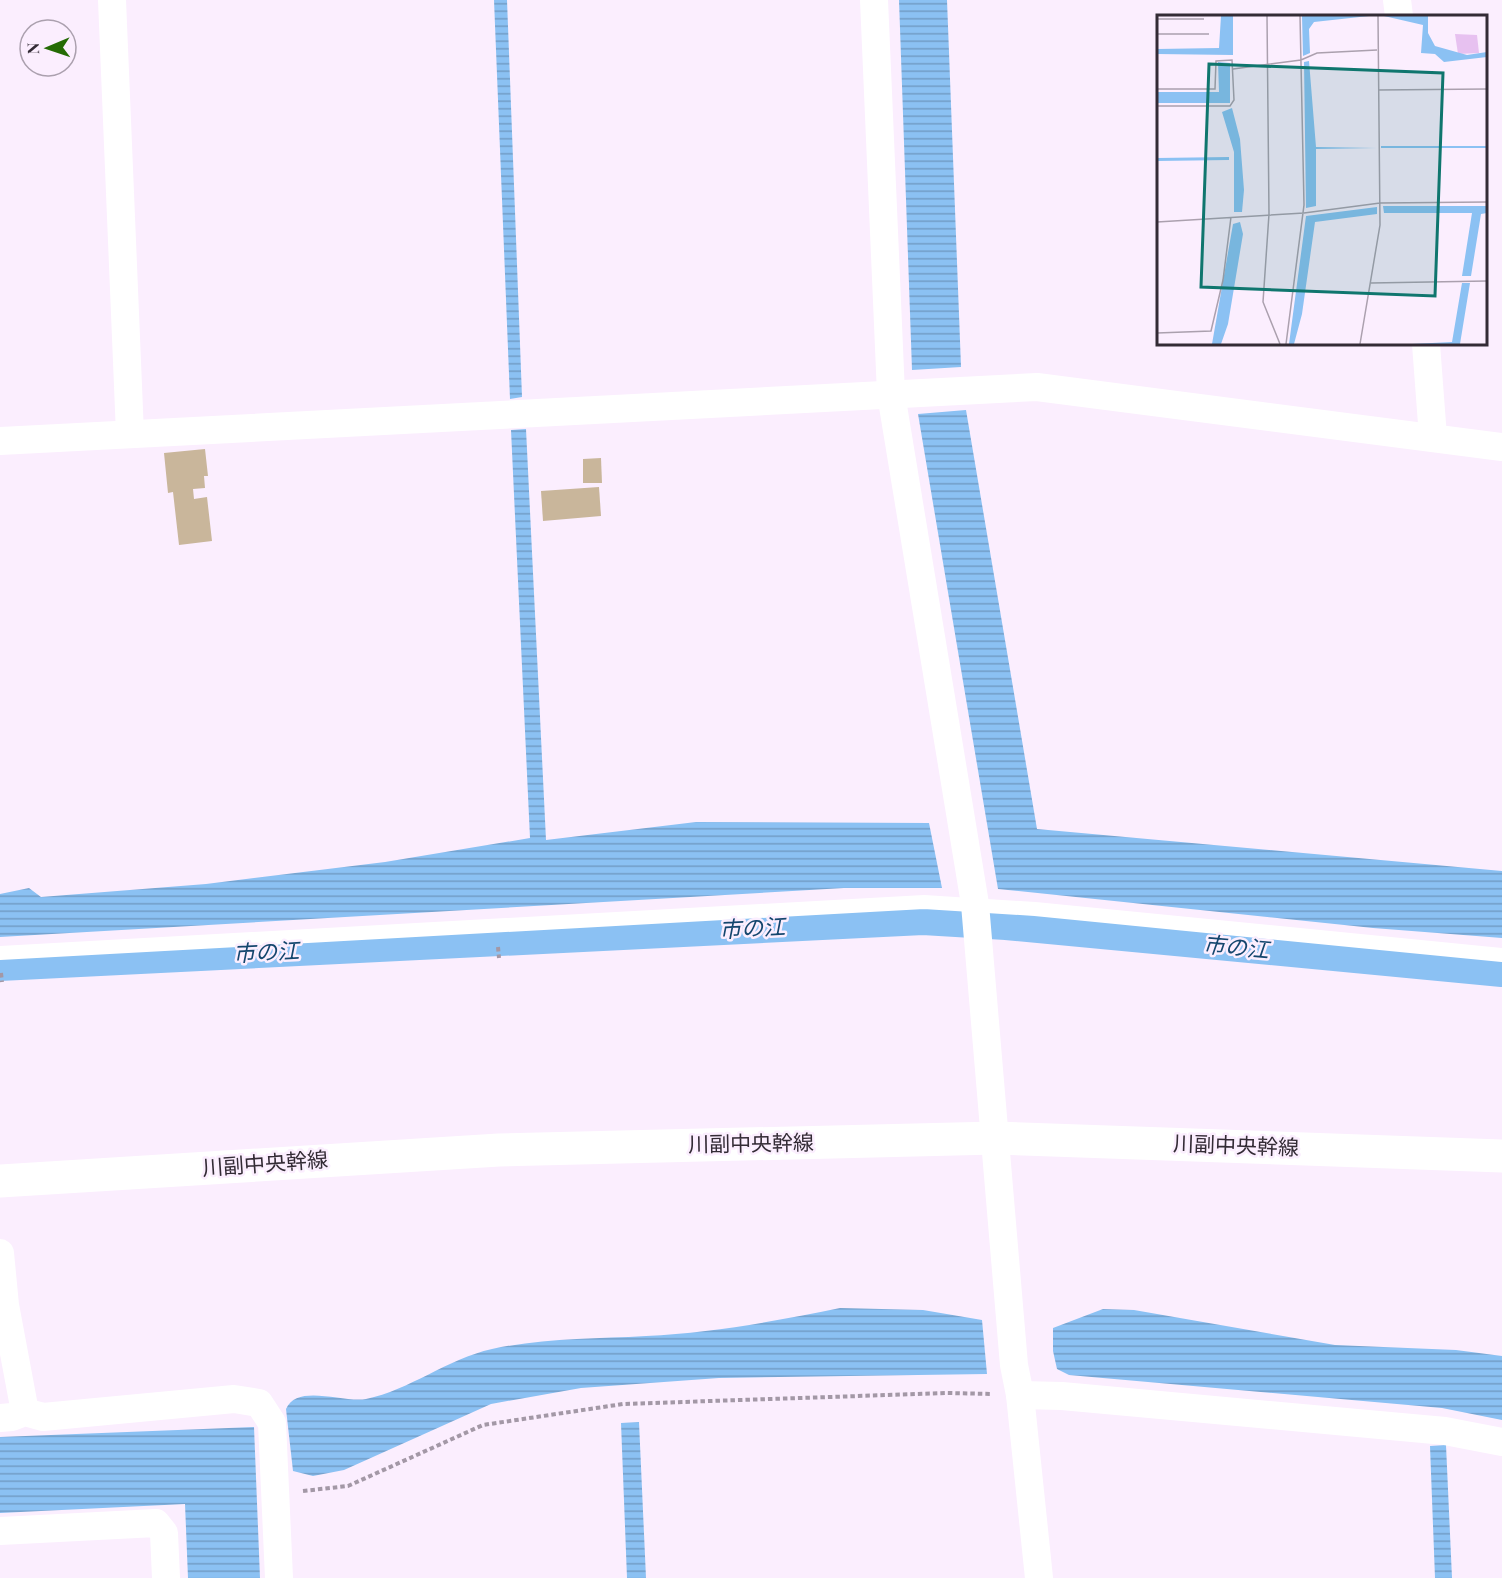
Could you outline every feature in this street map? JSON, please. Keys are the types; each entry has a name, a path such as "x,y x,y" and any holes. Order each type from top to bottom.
{"street":[{"path":"112,0 130,434"},
{"path":"874,0 891,394 975,904 1014,1365 1020,1395 1039,1578"},
{"path":"1397,0 1399,15"},
{"path":"1426,345 1434,437"},
{"path":"0,441 1037,387 1502,447"},
{"name":"川副中央幹線","path":"0,1181 499,1150 996,1138 1502,1156"},
{"path":"0,1253 12,1415 43,1417 234,1399 259,1403 272,1423 279,1578"},
{"path":"1020,1395 1062,1396 1445,1431 1502,1442"},
{"path":"0,1531 156,1523 164,1533 166,1578"}],"lane":[{"path":"0,953 924,902 975,904 1502,955"}],"path":[{"path":"276,1494 348,1486 483,1425 622,1404 947,1393 1020,1395"}],"water":[{"path":"494,0 507,0 522,397 510,399"},
{"path":"899,0 947,0 961,367 912,370"},
{"path":"966,410 1037,829 1502,871 1502,938 1373,928 998,889 918,414"},
{"path":"526,429 546,840 696,822 929,823 942,888 844,888 0,937 0,894 29,888 41,897 206,884 385,862 530,838 511,430"},
{"path":"840,1308 923,1310 982,1320 987,1374 719,1378 581,1388 491,1404 344,1470 313,1476 293,1471 286,1409 292,1401 300,1397 310,1395 366,1399 398,1389 475,1354 511,1345 695,1332 768,1322"},
{"path":"1103,1309 1134,1310 1335,1345 1456,1350 1502,1356 1502,1420 1442,1408 1069,1375 1057,1369 1053,1351 1053,1328"},
{"path":"639,1422 646,1578 627,1578 621,1423"},
{"path":"254,1427 260,1578 188,1578 185,1504 0,1513 0,1437"},
{"path":"1446,1445 1452,1578 1435,1578 1430,1446"}],"building":[{"path":"205,449 208,476 204,476 205,488 193,489 194,499 207,497 212,541 179,545 173,492 168,493 164,453"},
{"path":"601,458 602,483 583,483 583,459"},
{"path":"599,487 601,516 543,521 541,491"}],"waterway":[{"name":"市の江","path":"0,965 923,919 1006,924 1502,971"}]}
